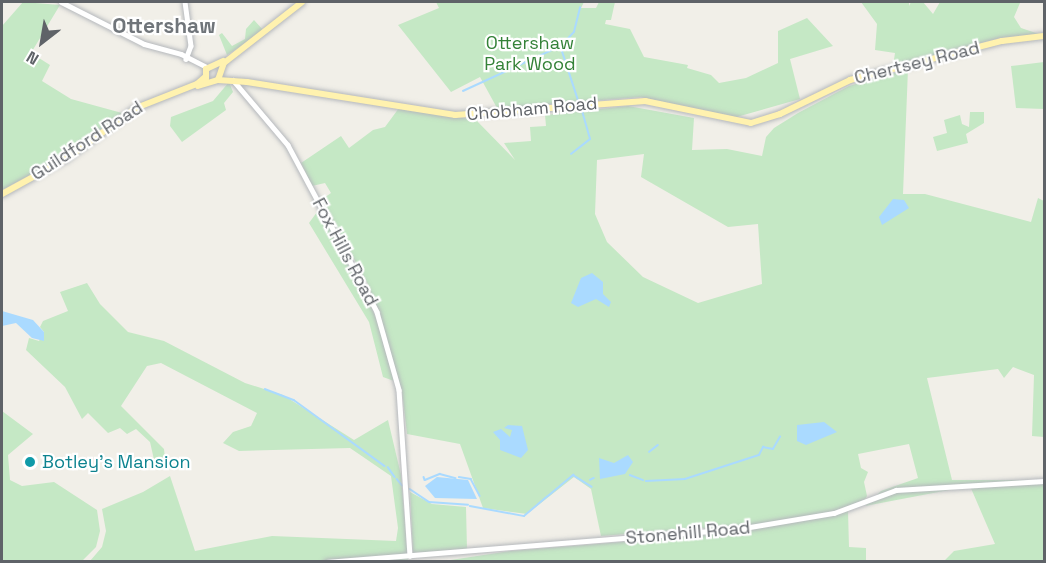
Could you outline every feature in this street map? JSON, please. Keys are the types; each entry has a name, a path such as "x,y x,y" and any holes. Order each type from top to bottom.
{"main road":[{"path":"61,2 144,44 186,58 217,77"},
{"name":"Guildford Road","path":"2,194 66,159 136,108 174,91 217,77 247,47 302,2"},
{"name":"Chertsey Road","path":"761,121 850,80 1002,41 1044,36"},
{"name":"Guildford Road","path":"174,91 197,84 207,71 247,47"},
{"path":"207,71 217,77"},
{"name":"Chobham Road","path":"217,77 455,115 645,101 741,124 761,121"}],"street":[{"path":"185,2 191,46 186,58"},
{"name":"Fox Hills Road","path":"232,80 288,145 377,312 399,390 410,556"},
{"name":"Stonehill Road","path":"326,561 738,529 834,513 897,490 1044,481"}],"green space":[{"path":"23,2 60,5 31,53 50,65 42,81 71,99 122,113 65,156 2,190 2,26"},
{"name":"Ottershaw Park Wood","path":"436,2 584,2 581,8 596,8 599,2 615,2 611,20 606,20 605,24 630,29 644,57 688,65 687,68 711,75 719,83 746,78 778,63 778,31 807,18 833,46 790,59 800,99 733,118 641,97 497,108 480,77 451,92 398,25 439,8"},
{"path":"861,2 909,2 909,6 911,2 923,2 933,14 940,2 1020,3 1014,17 1021,28 1039,34 1000,38 893,66 895,53 875,50 877,24"},
{"path":"254,20 264,31 227,55 219,35 222,33 232,46 245,39 246,29"},
{"path":"1044,62 1044,109 1016,108 1011,66"},
{"path":"908,69 903,194 925,194 1031,222 1038,198 1044,201 1044,437 1032,436 1034,375 1013,367 1004,378 998,369 927,378 952,480 1044,480 1044,561 944,561 954,551 995,544 970,486 865,506 881,491 918,478 909,444 858,454 861,468 868,472 864,482 867,496 861,506 848,511 849,547 866,548 866,561 444,561 510,551 707,535 704,528 601,536 591,489 574,477 527,514 483,508 460,444 407,434 402,391 369,286 321,200 331,193 325,183 312,186 301,163 341,136 349,148 373,130 385,127 399,108 476,120 515,160 504,143 531,141 530,127 546,126 545,115 628,106 694,118 692,150 727,149 762,156 766,137 774,128 849,86","holes":["644,154 641,177 728,227 758,224 762,284 698,303 643,277 607,242 595,214 597,160"]},
{"path":"229,82 233,92 224,103 226,110 182,142 170,126 171,117 213,101"},
{"path":"970,112 984,112 984,123 966,134 968,143 937,151 933,137 947,133 944,120 960,115 962,124 969,127"},
{"path":"320,208 362,283 378,324 394,381 383,377 369,322 309,223"},
{"path":"87,283 100,304 128,332 164,341 245,383 283,395 354,440 388,420 401,475 408,561 90,561 102,547 106,531 102,509 143,492 170,476 195,551 272,536 396,541 398,528 391,476 350,448 239,451 223,443 233,432 251,426 257,413 161,363 147,366 121,406 164,449 166,468 160,460 155,464 150,442 136,429 127,434 120,428 108,433 88,413 82,419 65,387 26,350 29,338 39,341 44,332 40,327 43,321 68,311 60,292"},
{"path":"2,411 33,434 8,455 10,480 22,486 54,482 97,510 100,531 96,547 82,561 2,561"},
{"path":"410,492 432,504 466,507 467,549 413,553"}],"water":[{"path":"893,199 904,200 909,208 882,225 879,217"},
{"path":"592,273 603,282 603,294 611,302 609,307 596,299 578,307 571,303 581,278"},
{"path":"2,311 33,320 44,332 44,341 32,338 16,323 2,326"},
{"path":"824,422 837,432 806,445 797,441 797,425"},
{"path":"508,425 522,426 528,450 521,458 500,450 500,440 493,432 501,429 510,437 512,430 504,428"},
{"path":"628,455 633,462 625,474 600,479 599,458 614,463"},
{"path":"437,477 468,480 477,499 435,498 425,486"}],"waterway":[{"path":"463,91 561,46 574,32 580,8"},
{"path":"561,47 579,102"},
{"path":"571,154 590,139 581,108"},
{"path":"265,389 294,400 385,466"},
{"path":"646,481 685,479 759,455 763,447 773,449 780,437"},
{"path":"649,452 658,445"},
{"path":"388,467 395,477"},
{"path":"424,477 425,480 440,474 455,478"},
{"path":"548,496 573,475 592,487"},
{"path":"630,475 643,480"},
{"path":"459,477 471,479 480,496"},
{"path":"590,480 594,478"},
{"path":"397,479 402,485"},
{"path":"410,489 429,502 468,505"},
{"path":"470,506 524,516 547,497"}],"place":[{"name":"Botley's Mansion","path":"30,462"}],"district":[{"name":"Ottershaw","path":"164,26"}]}
